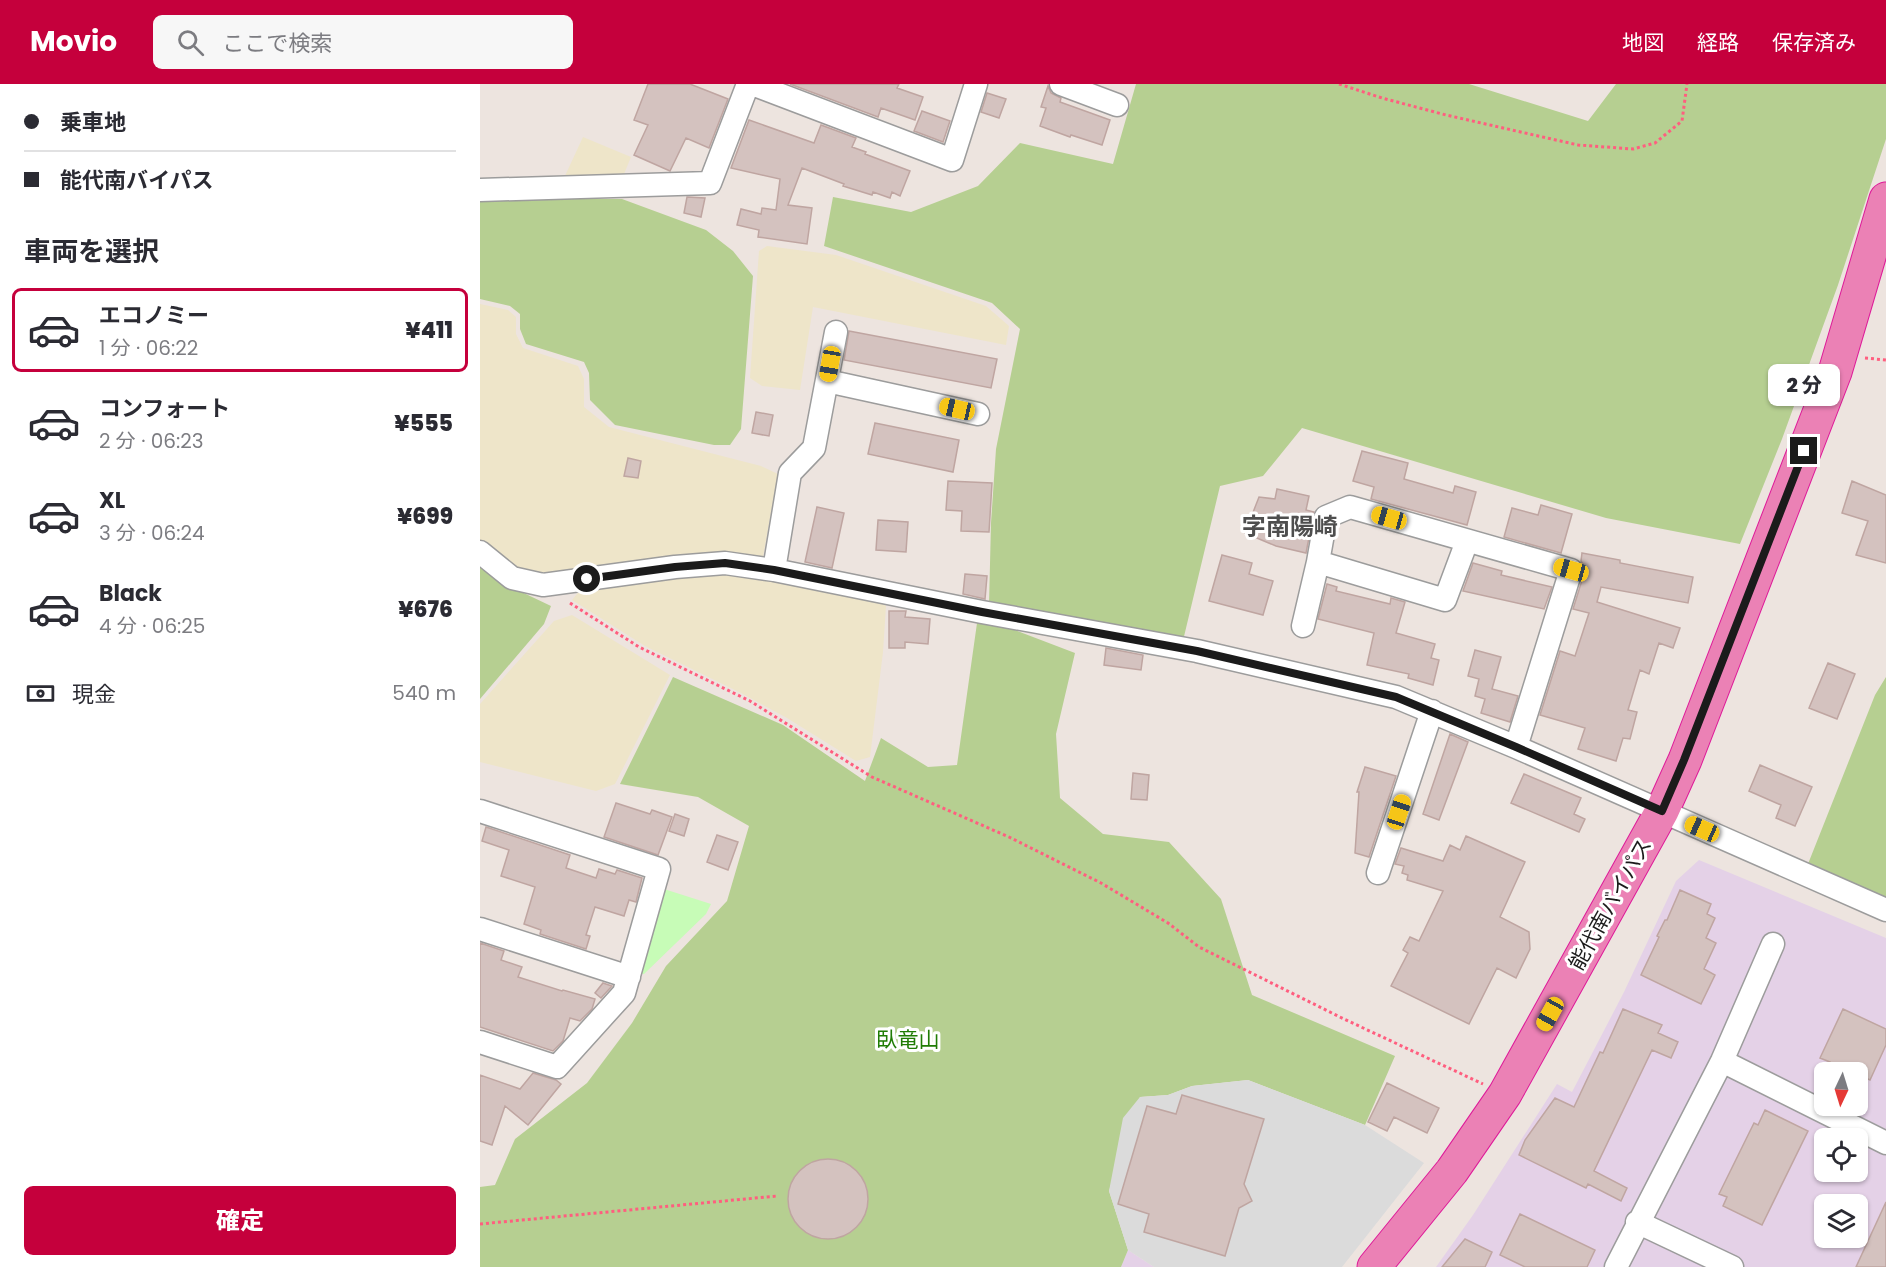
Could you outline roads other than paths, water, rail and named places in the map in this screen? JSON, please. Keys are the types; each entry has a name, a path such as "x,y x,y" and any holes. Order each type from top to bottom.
{"highway":[{"name":"能代南バイパス","path":"1374,1267 1452,1170 1505,1094 1662,811 1697,728 1835,372 1886,200"}],"street":[{"path":"480,190 710,183 747,85 952,160 976,84"},
{"path":"1061,84 1117,105"},
{"path":"774,570 790,472 814,448 836,332"},
{"path":"827,381 978,414"},
{"path":"1304,626 1326,517 1350,507 1571,570 1516,747"},
{"path":"1318,562 1445,600 1467,541"},
{"path":"480,552 512,578 543,585 725,563 774,570 972,610 1197,651 1396,697 1516,747 1886,910"},
{"path":"1378,873 1432,711"},
{"path":"480,811 659,869 624,993 557,1067 480,1042"},
{"path":"480,929 629,977"},
{"path":"1616,1267 1637,1222 1722,1061 1773,944"},
{"path":"1722,1061 1886,1143"},
{"path":"1637,1222 1732,1267"}],"district":[{"name":"字南陽崎","path":"1290,526"}],"park label":[{"name":"臥竜山","path":"908,1039"}]}
